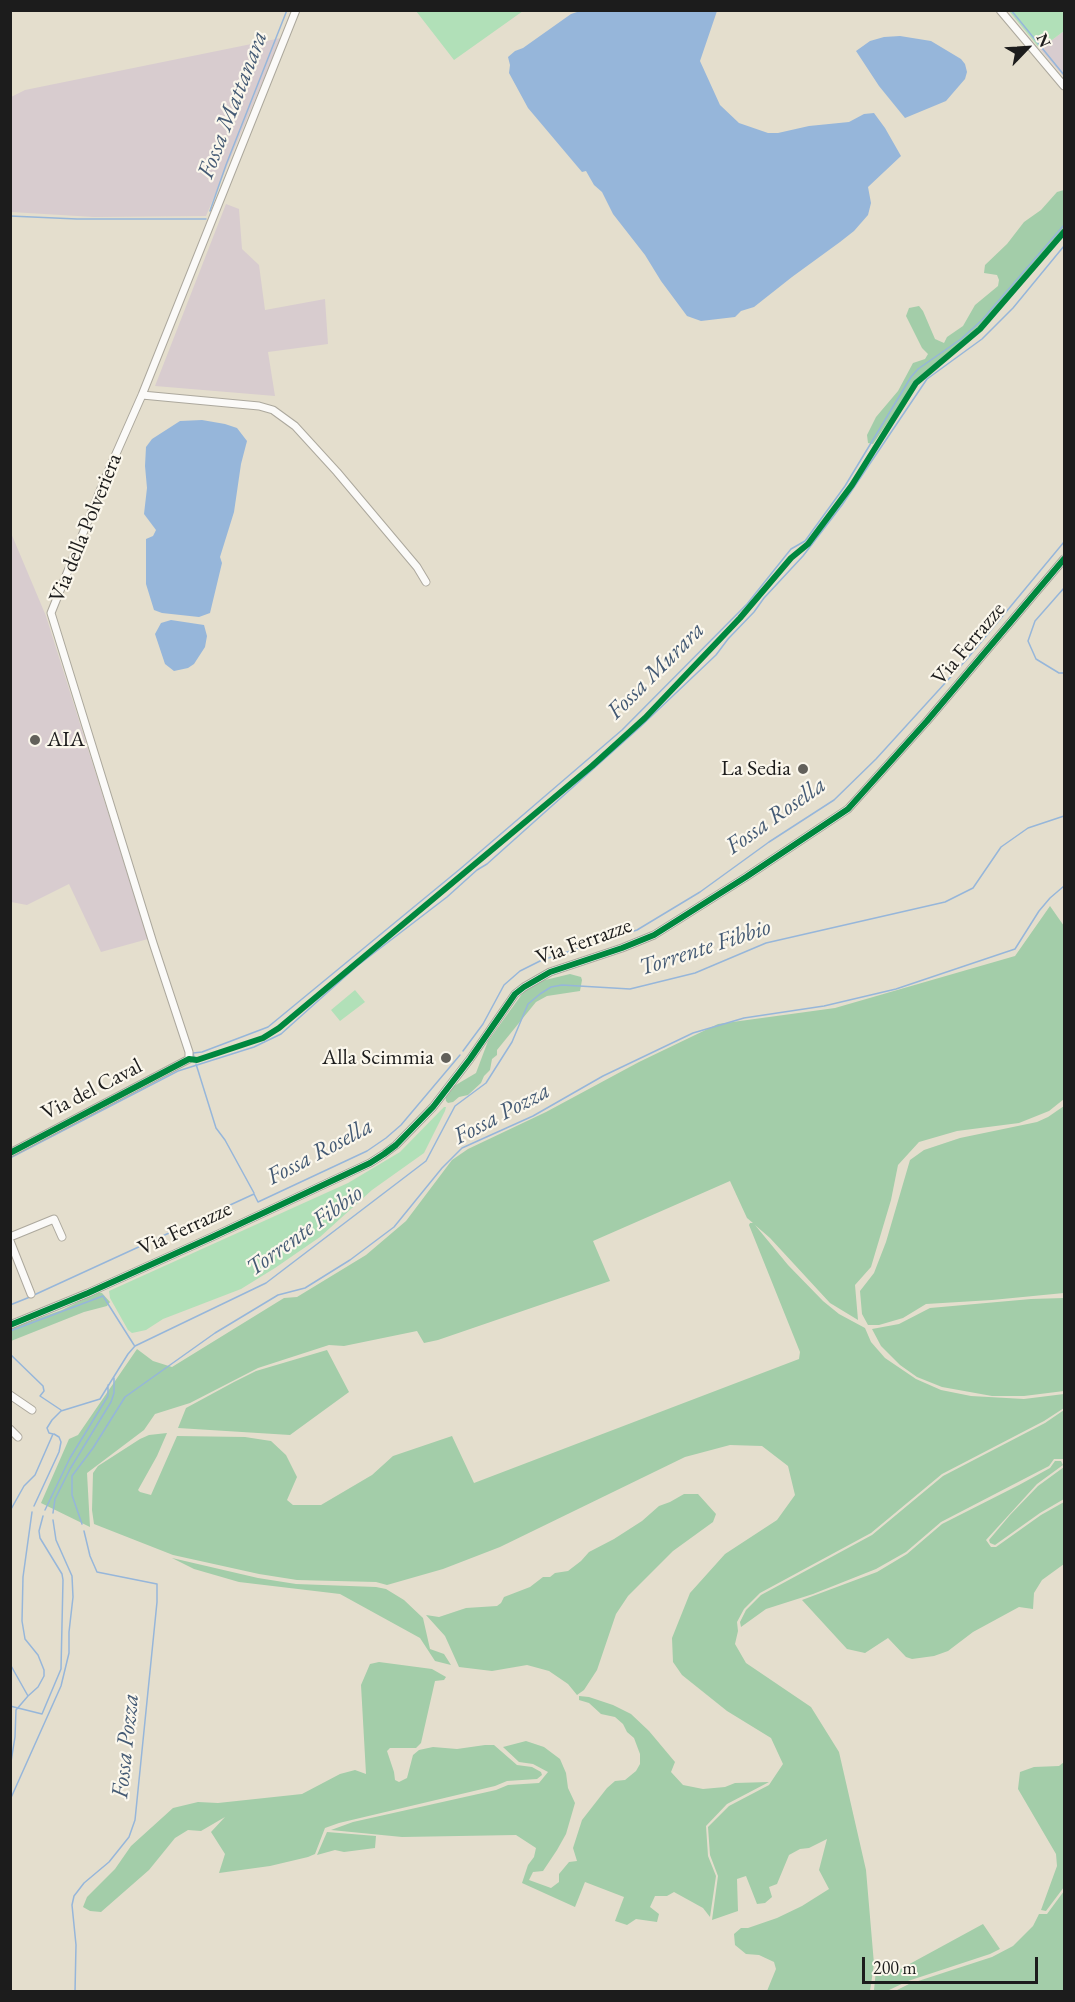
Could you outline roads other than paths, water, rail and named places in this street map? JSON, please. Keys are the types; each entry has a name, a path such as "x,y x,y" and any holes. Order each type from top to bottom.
{"street":[{"name":"Via della Polveriera","path":"189,1059 189,1052 51,614 104,481 142,396 296,10"},
{"path":"1000,10 1065,86"},
{"path":"142,396 259,406 273,410 295,426 337,472 417,567 426,582"},
{"name":"Via Ferrazze","path":"10,1325 88,1293 212,1237 360,1168 384,1154 396,1145 433,1107 468,1062 515,994 524,987 550,972 654,935 848,808 941,705 1065,559"},
{"name":"Via del Caval","path":"10,1153 189,1059"},
{"path":"32,1294 10,1239 54,1219 62,1237"},
{"path":"10,1395 32,1410"},
{"path":"10,1430 18,1437"}],"water":[{"path":"583,10 717,11 700,61 720,105 739,123 768,133 778,133 809,126 849,122 864,114 874,113 901,156 868,187 871,203 868,215 854,231 754,307 741,311 735,317 701,321 687,316 645,255 613,214 602,192 594,185 586,171 582,172 528,108 509,73 508,57 515,51 523,48 571,14"},
{"path":"900,36 931,41 961,59 967,72 965,79 946,101 905,118 879,86 856,51 870,41"},
{"path":"202,420 237,428 247,441 234,512 220,557 222,563 210,613 199,617 162,613 154,610 146,584 146,539 153,536 156,530 144,514 147,488 146,447 152,439 180,421"},
{"path":"171,620 204,625 207,636 205,647 194,664 174,671 165,664 155,634 161,623"}],"waterway":[{"name":"Fossa Mattanara","path":"210,211 287,10"},
{"path":"1011,10 1064,75"},
{"name":"Fossa Mattanara","path":"10,216 77,219 206,219"},
{"name":"Fossa Murara","path":"194,1057 193,1053 202,1052 268,1027 460,869 622,730 747,604 791,549 805,541 845,486 918,369 961,339 982,320 1064,225"},
{"path":"10,1158 178,1071 254,1047 281,1034 357,966 487,864 639,728 716,655 803,556 842,505 927,379 982,339 1013,308 1064,246"},
{"name":"Fossa Rosella","path":"463,1051 483,1024 504,985 520,971 542,960 637,930 700,892 769,842 834,800 876,759 967,659 1064,542"},
{"name":"Torrente Fibbio","path":"1064,588 1035,621 1028,641 1036,659 1059,673 1064,673"},
{"name":"Torrente Fibbio","path":"10,1511 24,1486 35,1475 53,1434 49,1433 47,1428 52,1420 61,1411 100,1399 135,1346 266,1283 426,1161 455,1106 486,1083 512,1042 528,1004 540,994 551,987 562,985 630,989 695,973 766,943 945,902 973,888 1001,847 1028,828 1064,816"},
{"name":"Fossa Pozza","path":"82,1524 72,1495 72,1476 93,1448 125,1397 215,1333 278,1295 305,1288 350,1260 394,1227 442,1168 462,1148 533,1116 603,1076 693,1033 744,1018 824,1006 896,989 1015,949 1039,911 1064,886"},
{"name":"Fossa Rosella","path":"34,1295 254,1194 258,1202 367,1151 401,1125 460,1055"},
{"name":"Fossa Murara","path":"196,1064 216,1128 254,1193"},
{"path":"10,1331 103,1296 134,1345"},
{"name":"Fossa Rosella","path":"10,1305 30,1297"},
{"path":"10,1354 43,1386 44,1391 40,1396 61,1410"},
{"path":"53,1513 55,1499 70,1469 111,1402 114,1393 114,1378"},
{"path":"45,1510 70,1458 108,1396 108,1385"},
{"name":"Torrente Fibbio","path":"34,1506 59,1452 61,1442 54,1434"},
{"name":"Torrente Fibbio","path":"28,1696 38,1687 44,1676 38,1655 25,1639 22,1621 23,1577 32,1512"},
{"path":"10,1706 42,1714 61,1669 63,1580 62,1574 40,1538 39,1531 43,1516"},
{"path":"10,1800 61,1686 69,1653 73,1597 72,1576 56,1540 53,1520"},
{"name":"Fossa Pozza","path":"75,1992 76,1945 72,1905 74,1896 84,1883 109,1862 129,1837 135,1820 157,1602 157,1584 97,1572 90,1556 84,1531"},
{"name":"Torrente Fibbio","path":"10,1664 28,1696 16,1710 10,1768"}],"place":[{"name":"AIA","path":"35,740"},
{"name":"La Sedia","path":"803,769"},
{"name":"Alla Scimmia","path":"446,1058"}]}
